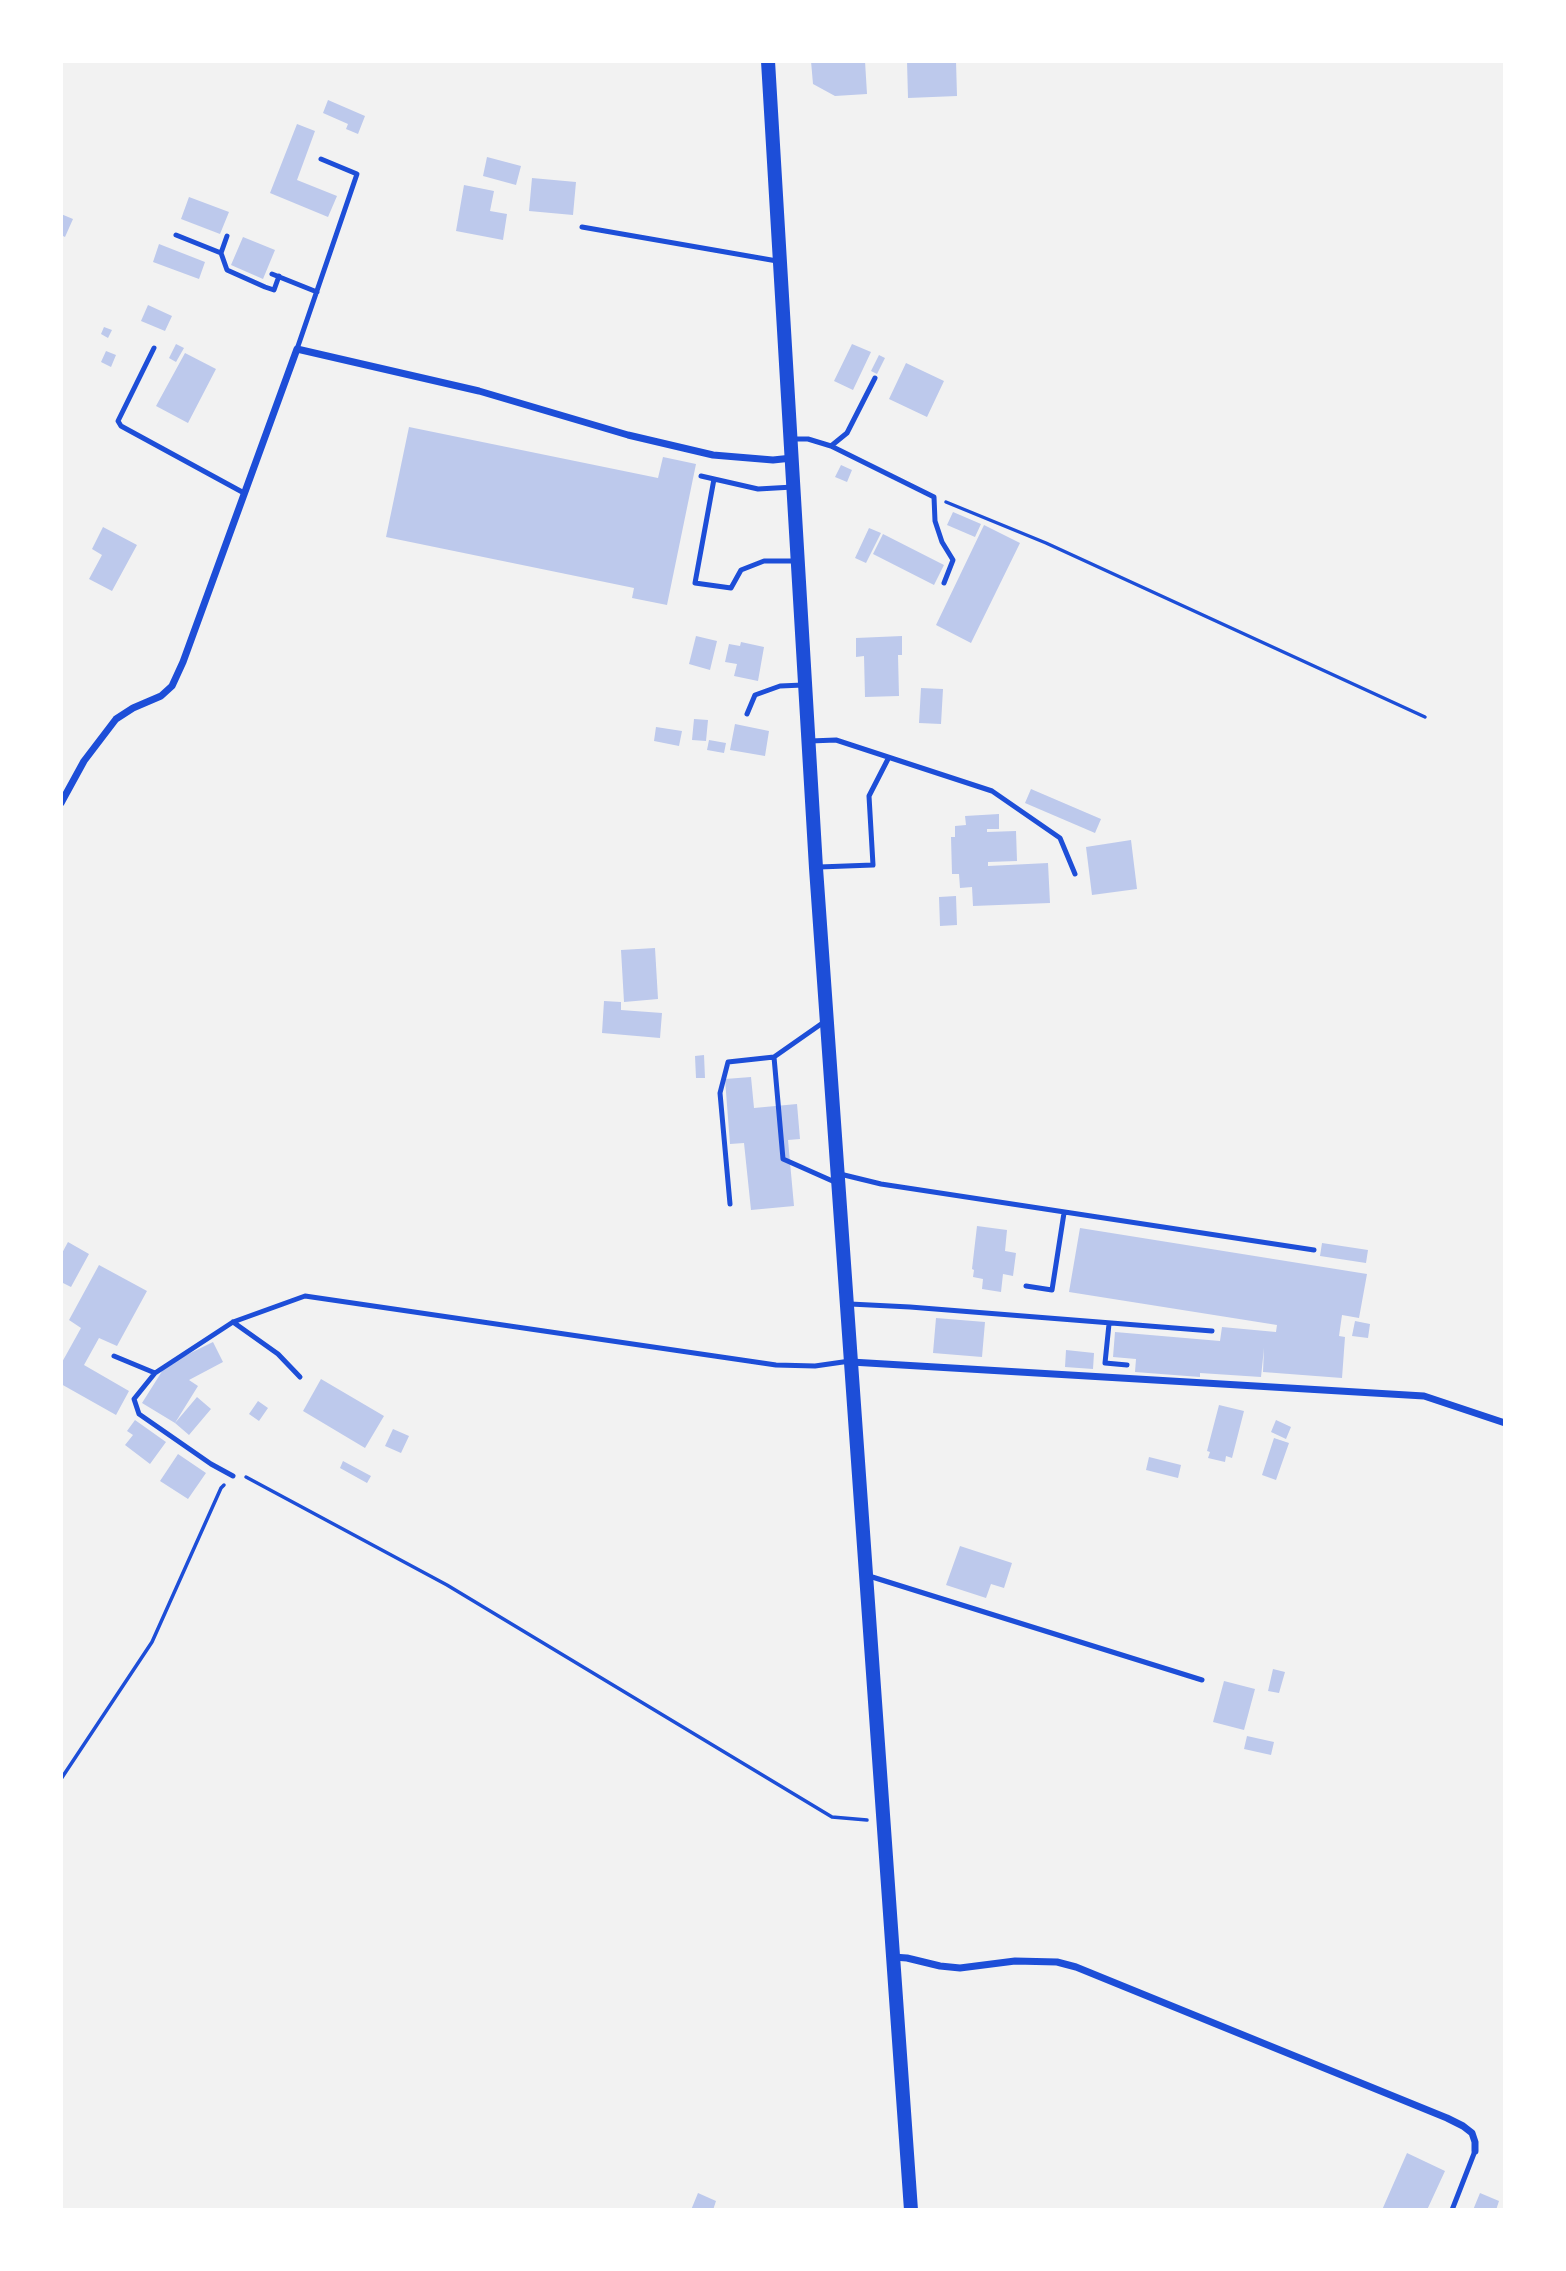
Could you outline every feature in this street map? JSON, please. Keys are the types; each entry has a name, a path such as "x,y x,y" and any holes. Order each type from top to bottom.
{"main road":[{"path":"768,61 826,1020 911,2210"}],"street":[{"path":"61,803 84,761 117,719 161,696 172,685 183,662 297,348 480,391 628,435 713,455 774,460 792,458"},
{"path":"850,1362 1424,1396 1505,1423"},
{"path":"892,1957 960,1968 1015,1961 1057,1962 1076,1967 1463,2126 1472,2133 1475,2151"}],"lane":[{"path":"297,348 357,174 320,159"},
{"path":"582,226 780,261"},
{"path":"176,235 221,253"},
{"path":"228,236 221,253 226,270 274,290 275,275 317,292"},
{"path":"154,348 118,421 121,426 244,493"},
{"path":"831,446 847,433 875,377"},
{"path":"790,439 808,439 831,446 934,497 935,520 942,542 953,560 944,583"},
{"path":"701,476 758,489 793,487"},
{"path":"714,479 695,583 731,588 741,570 764,561 798,561"},
{"path":"747,714 755,695 780,686 805,685"},
{"path":"808,741 836,740 992,791 1060,838 1075,874"},
{"path":"816,868 873,864 869,796 888,759"},
{"path":"730,1204 720,1093 728,1062 774,1057 826,1020"},
{"path":"774,1057 783,1159 838,1179 1314,1250"},
{"path":"1026,1286 1052,1290 1064,1213"},
{"path":"233,1476 139,1414 134,1399 155,1373 233,1322 305,1296 776,1365 815,1366 850,1362"},
{"path":"846,1304 1212,1331"},
{"path":"233,1322 278,1353 300,1377"},
{"path":"1109,1324 1105,1363 1127,1365"},
{"path":"114,1356 155,1373"},
{"path":"866,1576 1202,1679"},
{"path":"1452,2210 1475,2151"}],"path":[{"path":"934,497 1046,543 1425,717"},
{"path":"61,1779 152,1642 221,1488 233,1476 248,1478 447,1585 832,1817 883,1822"}],"building":[{"path":"811,61 865,61 867,94 835,96 813,84"},
{"path":"907,61 956,61 957,96 908,98"},
{"path":"328,100 365,116 358,134 346,129 348,124 323,113"},
{"path":"297,124 315,131 297,180 337,196 328,217 270,193"},
{"path":"487,157 521,166 516,185 483,176"},
{"path":"532,178 576,182 573,215 529,211"},
{"path":"464,185 494,191 490,211 507,214 503,240 456,231"},
{"path":"189,197 229,212 220,234 181,219"},
{"path":"61,214 73,219 65,237 61,235"},
{"path":"243,237 275,250 263,279 231,265"},
{"path":"159,244 205,262 199,279 153,262"},
{"path":"148,305 172,316 165,331 141,321"},
{"path":"104,327 112,330 108,338 101,334"},
{"path":"176,344 184,348 176,362 169,358"},
{"path":"852,344 871,352 853,390 834,381"},
{"path":"106,351 116,355 111,367 101,362"},
{"path":"185,353 216,369 188,423 156,406"},
{"path":"879,355 885,358 877,374 871,371"},
{"path":"906,363 944,381 927,417 889,399"},
{"path":"409,427 658,478 663,457 696,464 667,605 632,598 634,588 386,537"},
{"path":"841,465 852,470 847,482 835,477"},
{"path":"953,512 981,524 975,537 947,525"},
{"path":"984,525 1020,543 971,643 936,625"},
{"path":"103,527 137,545 112,591 89,579 102,555 92,549"},
{"path":"869,528 881,533 866,563 855,558"},
{"path":"883,534 944,565 934,585 873,554"},
{"path":"696,636 717,641 710,670 689,664"},
{"path":"902,636 902,655 898,655 899,696 865,697 864,656 856,657 856,638"},
{"path":"741,642 764,647 758,681 734,676 737,664 725,662 729,644 740,646"},
{"path":"921,688 943,689 941,724 919,723"},
{"path":"694,719 708,720 706,741 692,740"},
{"path":"735,724 769,731 765,756 730,750"},
{"path":"656,727 682,731 679,746 654,741"},
{"path":"709,740 726,743 724,753 707,750"},
{"path":"1031,789 1101,819 1095,833 1025,803"},
{"path":"999,814 999,829 987,829 987,832 1016,831 1017,861 988,862 988,866 1048,863 1050,903 973,906 972,887 960,888 959,874 952,874 951,837 955,837 955,826 966,825 965,816"},
{"path":"1131,840 1137,889 1092,895 1086,847"},
{"path":"956,896 957,925 940,926 939,897"},
{"path":"655,948 658,999 624,1002 621,950"},
{"path":"604,1001 621,1002 621,1010 662,1013 660,1038 602,1033"},
{"path":"704,1055 705,1078 696,1078 695,1056"},
{"path":"751,1077 754,1108 797,1104 800,1139 788,1140 794,1206 751,1210 744,1143 730,1144 725,1079"},
{"path":"977,1226 1007,1230 1005,1251 1016,1253 1013,1276 1003,1274 1001,1292 982,1289 983,1279 973,1277"},
{"path":"1080,1228 1367,1274 1359,1318 1342,1315 1339,1336 1345,1337 1342,1378 1263,1372 1264,1348 1261,1377 1200,1373 1200,1377 1135,1372 1136,1359 1113,1357 1115,1332 1220,1341 1222,1327 1276,1332 1277,1325 1069,1292"},
{"path":"68,1242 89,1254 71,1287 61,1282 61,1255"},
{"path":"1322,1243 1368,1250 1366,1263 1320,1256"},
{"path":"99,1265 147,1291 117,1346 99,1338 84,1365 129,1391 116,1415 61,1384 61,1364 81,1328 69,1320"},
{"path":"936,1318 985,1322 982,1357 933,1353"},
{"path":"1355,1321 1370,1324 1368,1338 1352,1336"},
{"path":"213,1342 223,1362 189,1380 198,1386 175,1423 142,1403 166,1365"},
{"path":"1066,1350 1094,1353 1093,1369 1065,1367"},
{"path":"321,1379 384,1416 365,1448 303,1411"},
{"path":"197,1397 211,1409 189,1435 175,1423"},
{"path":"258,1401 268,1408 259,1421 249,1414"},
{"path":"1219,1405 1244,1411 1232,1458 1226,1456 1225,1462 1208,1458 1210,1452 1207,1451"},
{"path":"135,1420 166,1442 150,1464 125,1445 133,1435 127,1431"},
{"path":"1276,1420 1291,1427 1286,1439 1271,1432"},
{"path":"393,1429 409,1436 401,1453 385,1446"},
{"path":"1274,1438 1289,1443 1276,1480 1262,1475"},
{"path":"178,1454 206,1473 188,1499 160,1481"},
{"path":"1149,1457 1181,1465 1178,1478 1146,1470"},
{"path":"343,1461 371,1476 367,1483 340,1468"},
{"path":"960,1546 1012,1563 1004,1588 991,1584 986,1598 946,1585"},
{"path":"1273,1669 1285,1672 1279,1693 1268,1691"},
{"path":"1224,1681 1255,1689 1244,1730 1213,1722"},
{"path":"1247,1736 1274,1742 1271,1755 1244,1749"},
{"path":"1407,2153 1445,2171 1427,2210 1382,2210"},
{"path":"698,2193 716,2201 713,2210 691,2210"},
{"path":"1480,2193 1499,2201 1496,2210 1473,2210"}]}
